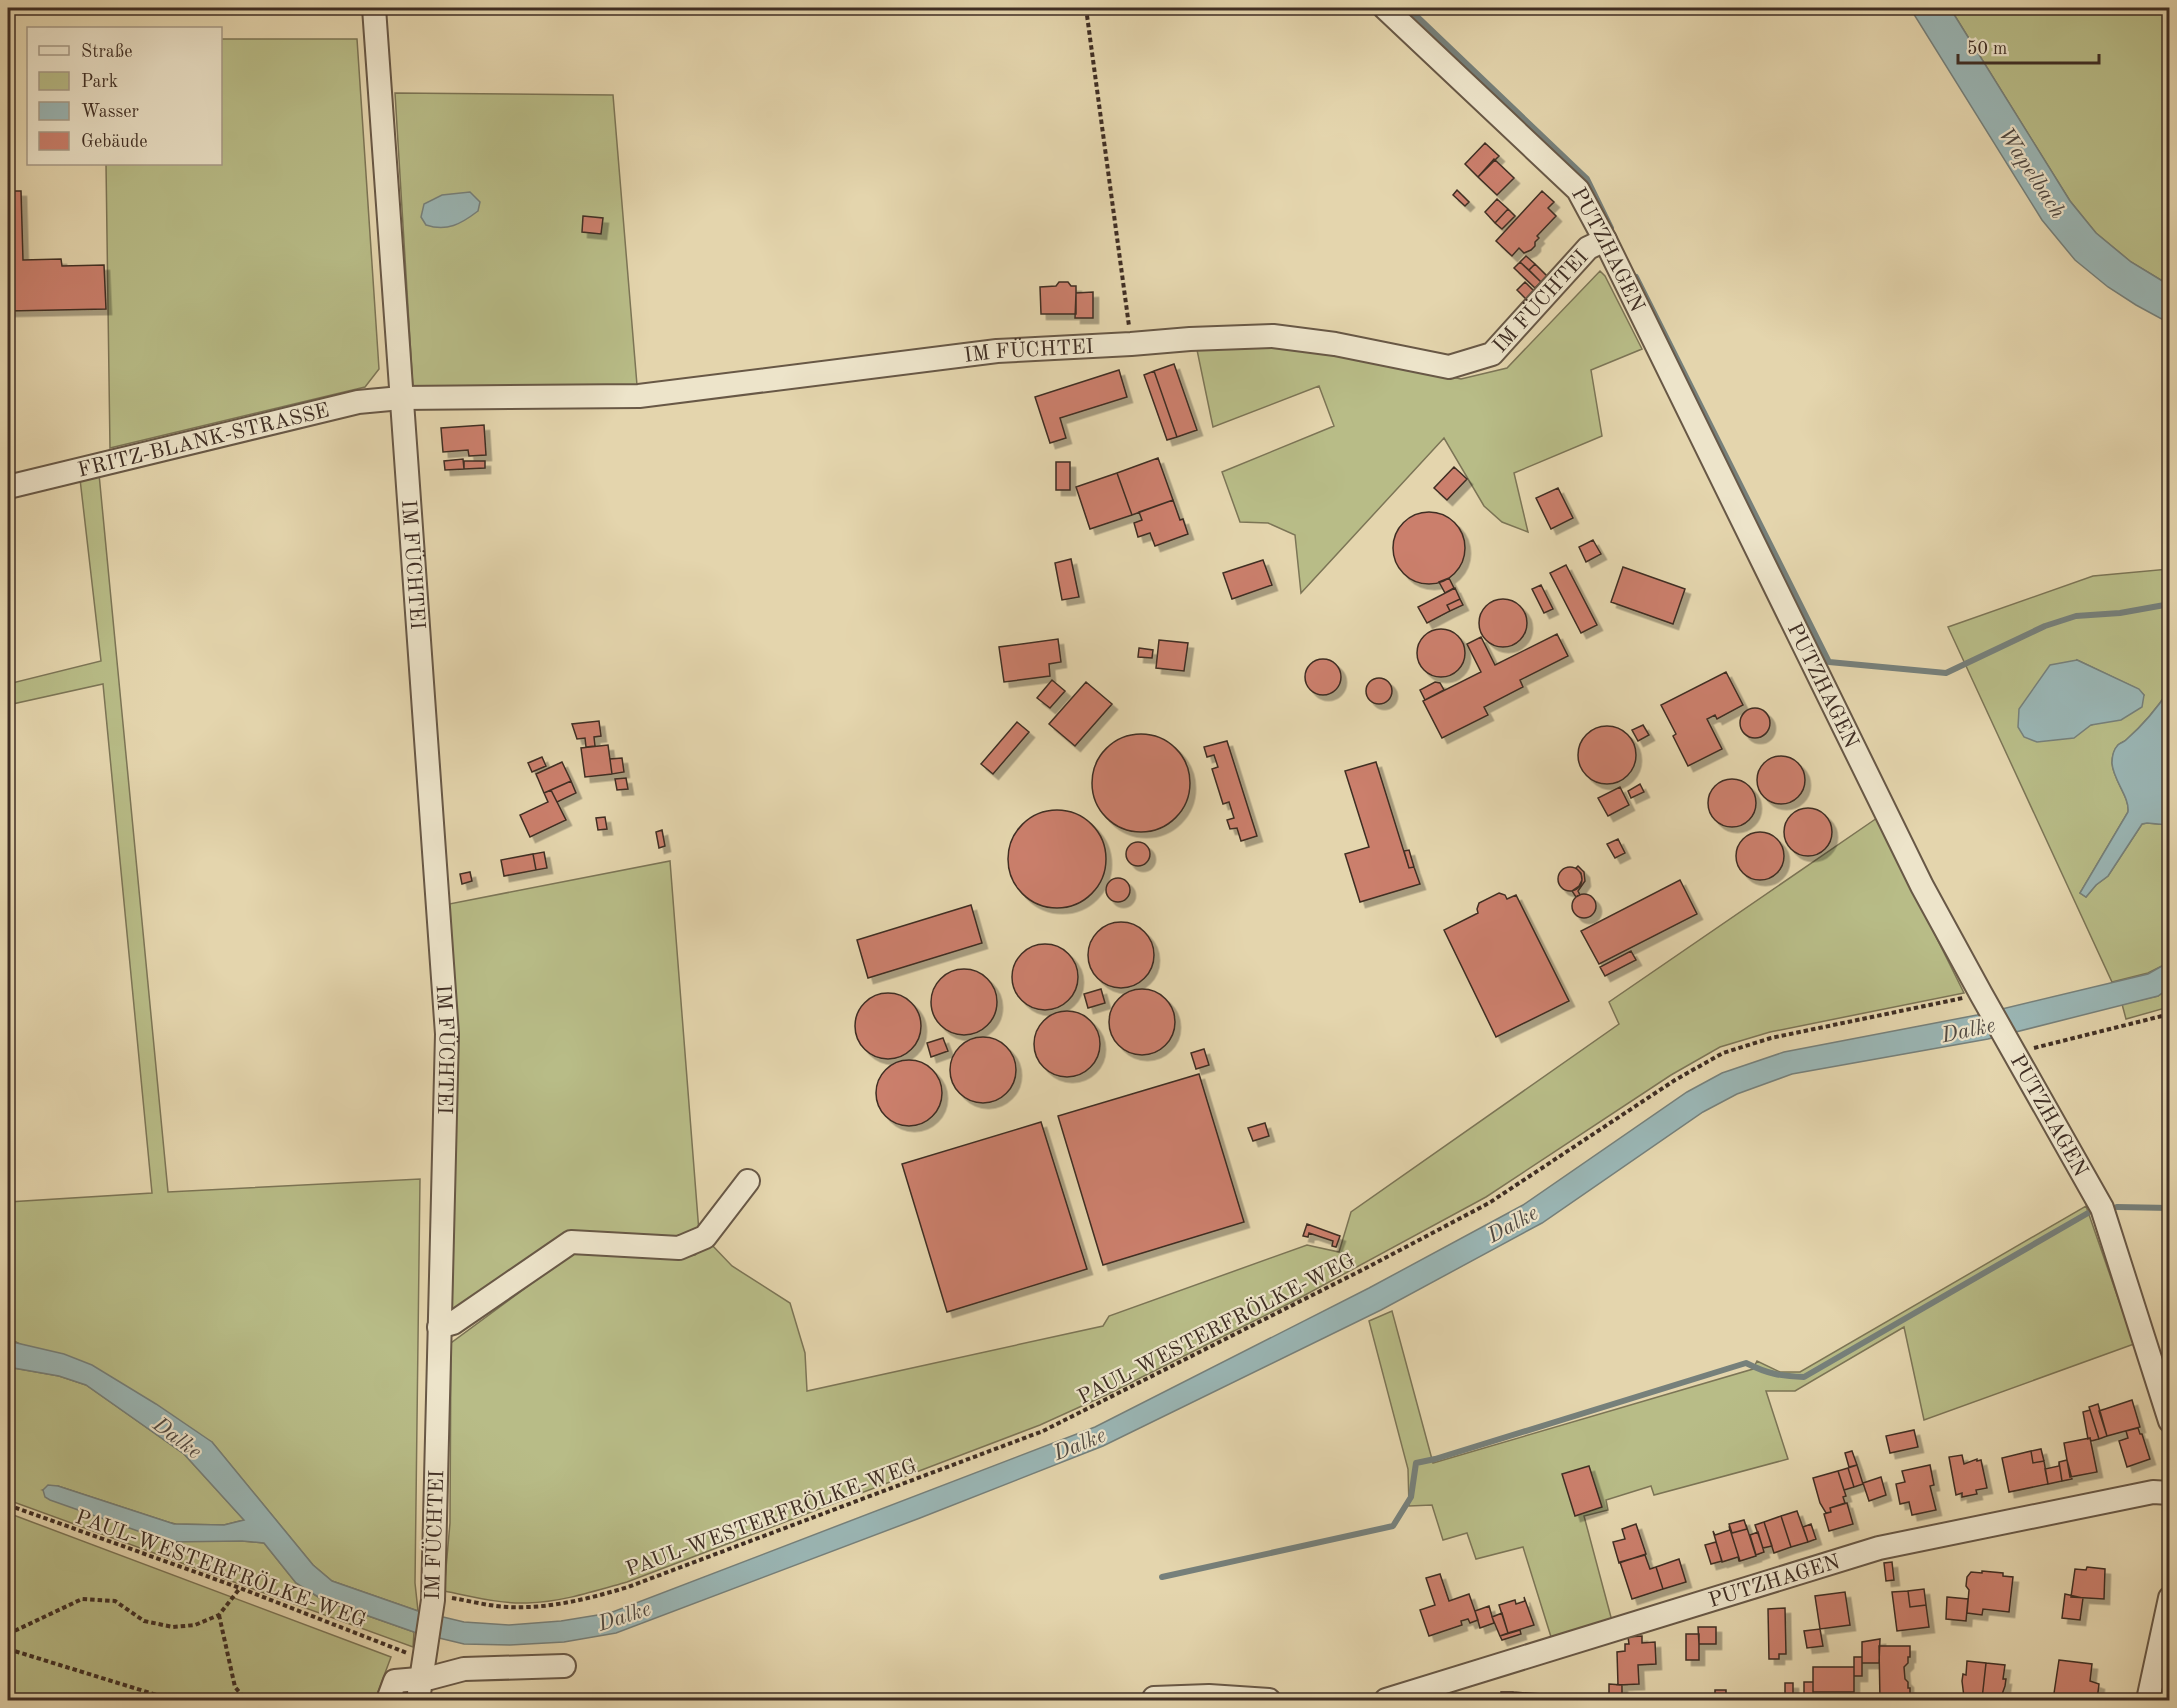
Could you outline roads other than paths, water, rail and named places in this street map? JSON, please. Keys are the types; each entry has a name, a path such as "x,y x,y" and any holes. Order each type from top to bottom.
{"street":[{"name":"IM FÜCHTEI","path":"374,8 447,1034 433,1598 418,1701"},
{"name":"PUTZHAGEN","path":"1385,8 1578,190 1605,240 1922,886 1983,999 2102,1208 2169,1421"},
{"name":"IM FÜCHTEI","path":"401,398 639,396 997,351 1273,336 1335,344 1449,367 1492,354 1588,248 1605,240"},
{"name":"FRITZ-BLANK-STRASSE","path":"8,487 358,402 401,398"},
{"path":"439,1326 453,1323 571,1242 679,1248 705,1237 748,1181"},
{"name":"PUTZHAGEN","path":"1386,1701 1879,1548 2153,1492 2169,1493"},
{"path":"2148,1701 2169,1598"},
{"path":"388,1701 395,1681 424,1663 430,1678 464,1669 564,1666"},
{"path":"1154,1698 1209,1696 1269,1701"}],"water":[{"name":"Wapelbach","path":"1910,8 1950,8 2070,201 2096,233 2131,262 2169,285 2169,323 2108,287 2075,260 2042,220"},
{"path":"470,192 480,202 478,211 466,220 441,228 426,225 421,217 424,204 442,195"},
{"path":"2077,660 2139,689 2144,695 2142,707 2121,720 2091,725 2074,738 2037,742 2024,737 2018,727 2019,709 2050,665"},
{"path":"2169,690 2169,825 2142,824 2108,876 2086,897 2080,893 2128,812 2126,800 2113,769 2114,751 2144,723"},
{"name":"Dalke","path":"2169,962 2169,988 2158,996 1988,1039 1792,1074 1737,1094 1703,1112 1542,1223 1381,1310 1103,1446 616,1633 564,1642 510,1645 464,1644 414,1632 323,1600 296,1583 264,1543 169,1542 50,1500 45,1497 43,1490 48,1485 58,1486 174,1524 224,1525 244,1520 184,1454 86,1385 59,1376 8,1367 8,1341 64,1354 92,1365 156,1404 212,1442 313,1565 332,1581 418,1611 464,1622 509,1625 561,1621 610,1613 1095,1427 1369,1288 1523,1205 1687,1092 1722,1073 1784,1052 1977,1015 2148,974"}],"waterway":[{"path":"1408,8 1587,179 1611,228"},
{"path":"1636,277 1829,662 1946,673 2045,626 2076,616 2120,613 2170,604"},
{"path":"2117,1207 2170,1208"},
{"path":"1162,1577 1393,1526 1411,1497 1416,1463 1746,1363 1774,1374 1804,1377 2088,1213"}]}
